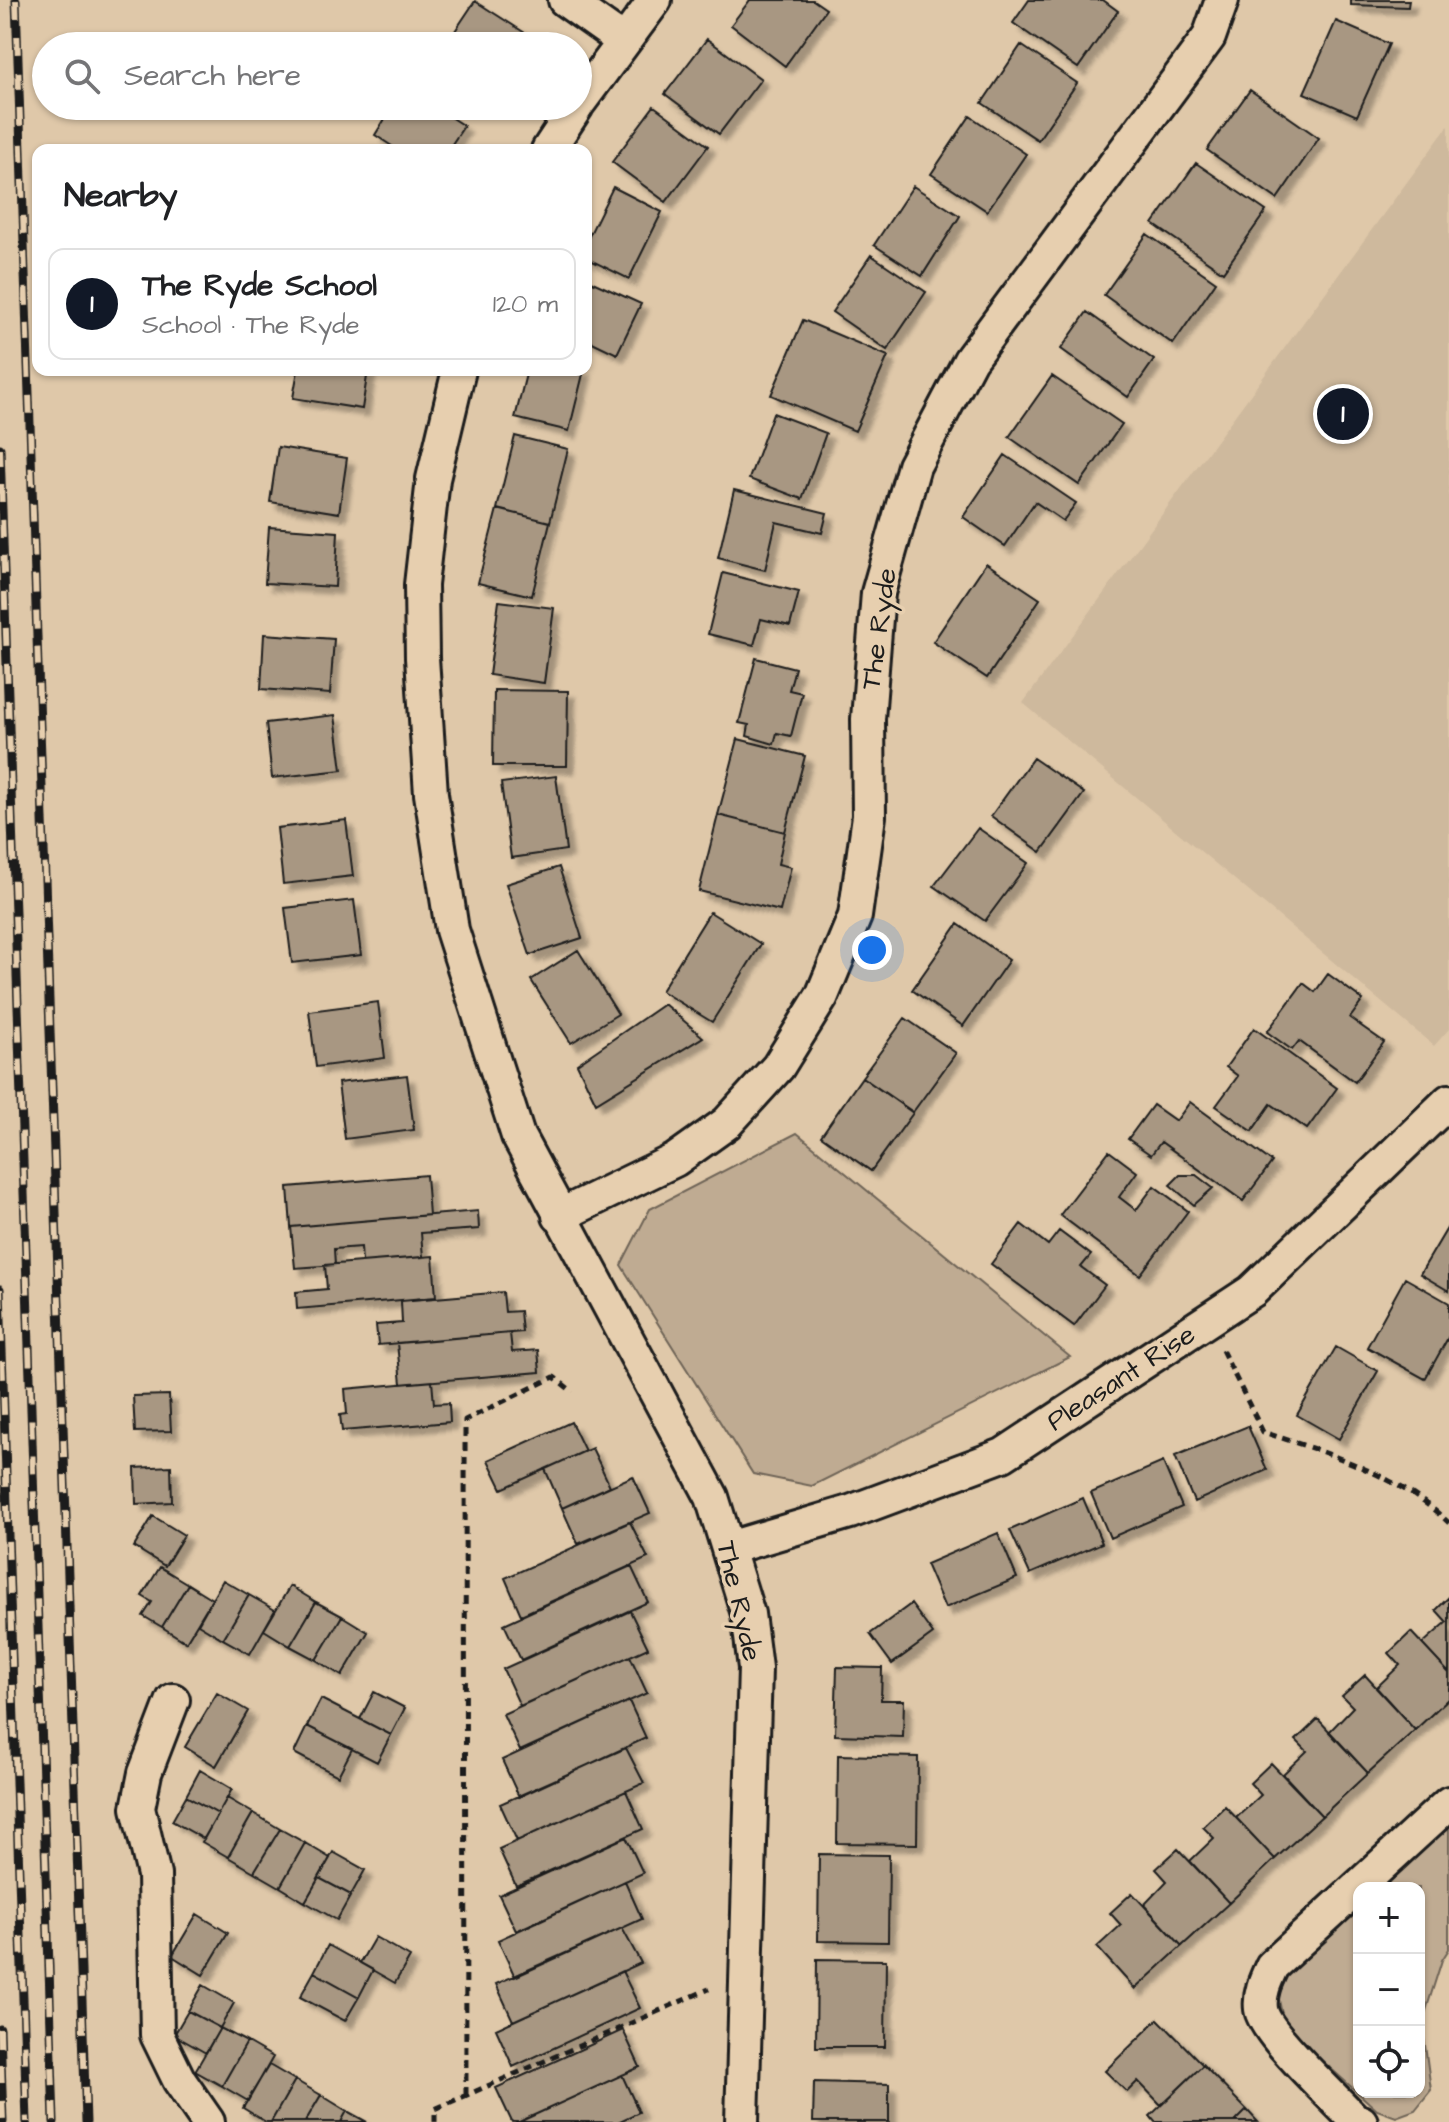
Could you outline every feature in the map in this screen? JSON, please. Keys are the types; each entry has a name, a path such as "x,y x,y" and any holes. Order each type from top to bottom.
{"street":[{"path":"565,0 623,41"},
{"path":"592,84 655,0"},
{"name":"The Ryde","path":"559,1216 675,1160 727,1123 778,1067 822,996 855,916 869,816 868,719 878,593 914,466 970,360 1209,37 1222,0"},
{"path":"552,144 567,120"},
{"name":"The Ryde","path":"458,376 433,479 421,585 422,658 431,794 452,930 518,1136 712,1497 748,1614 755,1668 742,2122"},
{"name":"Pleasant Rise","path":"729,1548 850,1512 1003,1455 1252,1291 1449,1101"},
{"path":"173,1700 145,1773 138,1808 154,1875 157,2035 179,2080 208,2122"},
{"path":"1361,2122 1355,2120 1271,2030 1261,2010 1263,1987 1272,1966 1449,1803"}],"path":[{"path":"1208,1321 1263,1432 1336,1456 1427,1502 1449,1523"},
{"path":"466,2095 465,1420 554,1377 573,1392"},
{"path":"435,2122 435,2109 746,1973"}],"shaded area":[{"path":"1449,125 1449,1029 1434,1046 1023,703"},
{"path":"797,1133 1070,1357 812,1486 753,1474 621,1265 650,1209"},
{"path":"1449,1822 1449,1949 1442,1960 1425,2014 1425,1882 1385,1882"},
{"path":"1353,1912 1353,2088 1298,2039 1283,2019 1278,1995 1291,1969"},
{"path":"1425,2045 1431,2090 1425,2098"},
{"path":"1364,2098 1425,2098 1415,2110 1396,2117 1377,2110"}],"building":[{"path":"750,0 813,0 826,9 785,66 731,25"},
{"path":"1029,0 1103,0 1118,11 1078,68 1013,23"},
{"path":"1351,0 1409,0 1408,7 1351,5"},
{"path":"475,1 523,32 454,32"},
{"path":"1336,21 1389,44 1357,116 1304,93"},
{"path":"707,39 761,79 719,134 665,94"},
{"path":"1021,45 1077,83 1038,140 982,103"},
{"path":"1250,90 1319,138 1277,199 1207,150"},
{"path":"654,106 708,146 666,202 612,162"},
{"path":"970,116 1026,154 987,211 931,174"},
{"path":"384,120 455,120 464,126 452,144 389,144 375,135"},
{"path":"1196,163 1266,211 1223,272 1153,224"},
{"path":"913,186 960,216 922,276 874,245"},
{"path":"613,187 662,212 629,279 592,261 592,230"},
{"path":"1147,234 1216,282 1173,344 1104,295"},
{"path":"871,255 926,292 887,350 832,312"},
{"path":"592,282 641,304 617,354 592,342"},
{"path":"1087,312 1154,360 1128,397 1061,349"},
{"path":"803,320 888,356 855,431 771,395"},
{"path":"297,376 367,376 362,409 293,398"},
{"path":"526,376 583,376 569,431 515,418"},
{"path":"1052,376 1122,424 1079,485 1009,437"},
{"path":"773,413 826,433 802,499 749,479"},
{"path":"515,436 568,449 550,522 497,509"},
{"path":"278,447 347,458 339,513 270,502"},
{"path":"1005,455 1076,503 1063,521 1035,502 1005,546 963,517"},
{"path":"734,490 827,513 822,533 776,522 765,570 718,558"},
{"path":"497,509 550,522 532,596 478,583"},
{"path":"269,527 338,532 335,587 265,583"},
{"path":"986,563 1040,599 987,678 933,642"},
{"path":"723,573 799,592 790,626 761,619 754,645 708,634"},
{"path":"499,601 554,608 544,683 489,675"},
{"path":"264,634 334,639 330,694 261,689"},
{"path":"756,658 795,668 789,690 802,693 791,736 777,733 774,744 747,736 749,725 739,723"},
{"path":"494,690 568,691 567,766 493,766"},
{"path":"335,715 342,770 272,778 266,723"},
{"path":"738,739 805,756 785,832 718,815"},
{"path":"1033,758 1084,793 1041,852 991,816"},
{"path":"556,776 566,850 511,858 501,783"},
{"path":"718,815 785,832 778,864 791,867 780,911 699,891"},
{"path":"346,820 353,876 283,884 277,828"},
{"path":"978,828 1028,863 985,921 934,886"},
{"path":"559,867 582,938 530,955 506,884"},
{"path":"354,900 361,955 292,963 285,908"},
{"path":"710,912 761,944 712,1022 661,991"},
{"path":"958,924 1009,960 963,1026 912,990"},
{"path":"578,950 618,1014 571,1043 531,980"},
{"path":"1328,974 1363,1000 1350,1018 1384,1042 1355,1082 1299,1041 1292,1050 1267,1032 1303,983 1315,992"},
{"path":"378,1002 385,1058 316,1067 309,1011"},
{"path":"664,1004 703,1037 596,1103 577,1064"},
{"path":"905,1018 956,1053 913,1112 862,1077"},
{"path":"1254,1028 1337,1088 1307,1129 1271,1104 1252,1131 1216,1106 1238,1076 1226,1067"},
{"path":"407,1075 414,1130 345,1139 338,1083"},
{"path":"862,1077 913,1113 871,1171 821,1136"},
{"path":"1190,1102 1272,1162 1243,1201 1161,1142 1151,1155 1128,1139 1153,1105 1176,1121"},
{"path":"1109,1151 1137,1172 1119,1197 1136,1210 1154,1186 1188,1211 1140,1275 1060,1215"},
{"path":"426,1175 429,1215 291,1227 288,1187"},
{"path":"1180,1175 1196,1175 1213,1188 1194,1205 1170,1185"},
{"path":"478,1211 479,1229 421,1233 423,1257 362,1262 361,1247 334,1249 335,1265 295,1268 291,1227"},
{"path":"1021,1224 1048,1245 1059,1231 1091,1255 1081,1267 1105,1285 1074,1326 991,1264"},
{"path":"1449,1225 1449,1291 1420,1274"},
{"path":"433,1256 436,1297 297,1309 296,1292 327,1289 325,1265"},
{"path":"1405,1278 1449,1303 1449,1336 1425,1379 1367,1347"},
{"path":"503,1292 505,1312 520,1311 522,1332 378,1345 376,1325 402,1323 401,1301"},
{"path":"510,1333 512,1352 538,1350 540,1372 401,1384 397,1343"},
{"path":"1336,1347 1378,1371 1339,1439 1297,1415"},
{"path":"432,1381 434,1404 449,1403 450,1422 342,1431 340,1415 347,1414 345,1389"},
{"path":"169,1395 171,1431 135,1432 133,1396"},
{"path":"571,1422 585,1451 502,1489 488,1460"},
{"path":"1248,1426 1267,1470 1194,1502 1175,1456"},
{"path":"592,1448 610,1486 562,1508 545,1469"},
{"path":"1163,1462 1182,1507 1110,1538 1091,1493"},
{"path":"171,1466 172,1502 136,1504 135,1468"},
{"path":"633,1476 650,1513 578,1544 562,1508"},
{"path":"1083,1498 1102,1543 1030,1574 1010,1530"},
{"path":"153,1516 184,1535 165,1566 134,1547"},
{"path":"630,1522 648,1558 521,1615 505,1578"},
{"path":"998,1533 1017,1578 945,1608 926,1564"},
{"path":"631,1566 648,1602 521,1660 504,1624"},
{"path":"160,1567 188,1584 162,1627 143,1616 152,1602 142,1596"},
{"path":"223,1580 249,1595 223,1639 198,1624"},
{"path":"188,1584 212,1599 186,1642 162,1627"},
{"path":"290,1586 316,1602 290,1646 264,1630"},
{"path":"249,1595 275,1610 250,1654 223,1639"},
{"path":"1449,1597 1449,1673 1422,1644 1447,1622 1436,1610"},
{"path":"316,1602 342,1616 316,1660 290,1646"},
{"path":"911,1604 933,1634 892,1664 870,1634"},
{"path":"630,1611 648,1648 520,1706 503,1669"},
{"path":"342,1616 368,1632 342,1676 316,1660"},
{"path":"1411,1632 1449,1673 1449,1698 1415,1730 1376,1688 1400,1665 1389,1653"},
{"path":"630,1656 647,1693 520,1751 503,1714"},
{"path":"837,1667 882,1668 881,1700 904,1700 903,1737 835,1735"},
{"path":"1365,1675 1415,1730 1368,1773 1329,1732 1353,1707 1342,1696"},
{"path":"374,1692 405,1708 391,1735 360,1719"},
{"path":"217,1693 248,1711 216,1766 185,1747"},
{"path":"321,1699 391,1735 377,1762 307,1726"},
{"path":"629,1701 646,1738 519,1797 502,1760"},
{"path":"1318,1719 1368,1773 1322,1816 1283,1774 1307,1751 1296,1740"},
{"path":"307,1726 352,1749 338,1776 294,1753"},
{"path":"626,1748 644,1783 517,1841 500,1804"},
{"path":"838,1755 918,1757 917,1844 837,1843"},
{"path":"1271,1763 1322,1816 1275,1859 1236,1818 1261,1795 1250,1783"},
{"path":"200,1770 232,1789 218,1814 186,1796"},
{"path":"626,1791 643,1829 516,1886 499,1849"},
{"path":"186,1796 218,1814 204,1839 172,1821"},
{"path":"227,1798 253,1813 228,1857 202,1842"},
{"path":"1225,1806 1275,1859 1229,1903 1190,1861 1214,1838 1203,1827"},
{"path":"253,1813 280,1829 254,1872 228,1857"},
{"path":"280,1829 305,1843 280,1887 254,1872"},
{"path":"626,1837 643,1873 516,1931 499,1895"},
{"path":"305,1843 330,1858 305,1902 280,1887"},
{"path":"1178,1849 1229,1903 1182,1946 1144,1905 1167,1881 1156,1869"},
{"path":"333,1852 365,1870 351,1895 319,1878"},
{"path":"819,1854 889,1855 888,1942 818,1941"},
{"path":"319,1878 351,1895 337,1920 305,1902"},
{"path":"625,1881 642,1919 515,1977 498,1940"},
{"path":"1132,1893 1182,1946 1135,1989 1097,1947 1121,1925 1110,1913"},
{"path":"197,1914 228,1933 203,1975 172,1956"},
{"path":"622,1928 641,1963 513,2021 496,1984"},
{"path":"375,1937 410,1957 395,1983 360,1963"},
{"path":"328,1945 373,1970 359,1997 314,1972"},
{"path":"817,1959 886,1960 885,2047 816,2047"},
{"path":"622,1971 640,2008 513,2067 496,2029"},
{"path":"314,1972 359,1997 345,2021 300,1997"},
{"path":"203,1985 234,2003 220,2028 188,2011"},
{"path":"188,2011 220,2028 206,2053 174,2035"},
{"path":"1158,2019 1203,2065 1161,2105 1138,2081 1127,2092 1105,2071"},
{"path":"220,2028 247,2042 222,2086 195,2071"},
{"path":"623,2030 640,2067 519,2122 512,2122 496,2088"},
{"path":"247,2042 273,2057 248,2101 222,2086"},
{"path":"269,2065 295,2080 271,2122 266,2122 243,2108"},
{"path":"1203,2065 1247,2110 1235,2122 1155,2122 1150,2116"},
{"path":"622,2075 639,2112 618,2122 519,2122"},
{"path":"295,2080 321,2095 305,2122 271,2122"},
{"path":"814,2082 889,2084 889,2122 813,2122"},
{"path":"321,2095 347,2111 341,2122 305,2122"},
{"path":"1247,2110 1258,2122 1235,2122"},
{"path":"347,2111 367,2122 341,2122"}],"railway":[{"path":"16,0 86,2122"},
{"path":"0,448 54,2122"},
{"path":"0,1289 27,2122"},
{"path":"0,2029 3,2122"}],"place":[{"name":"The Ryde School","path":"1343,414"}]}
